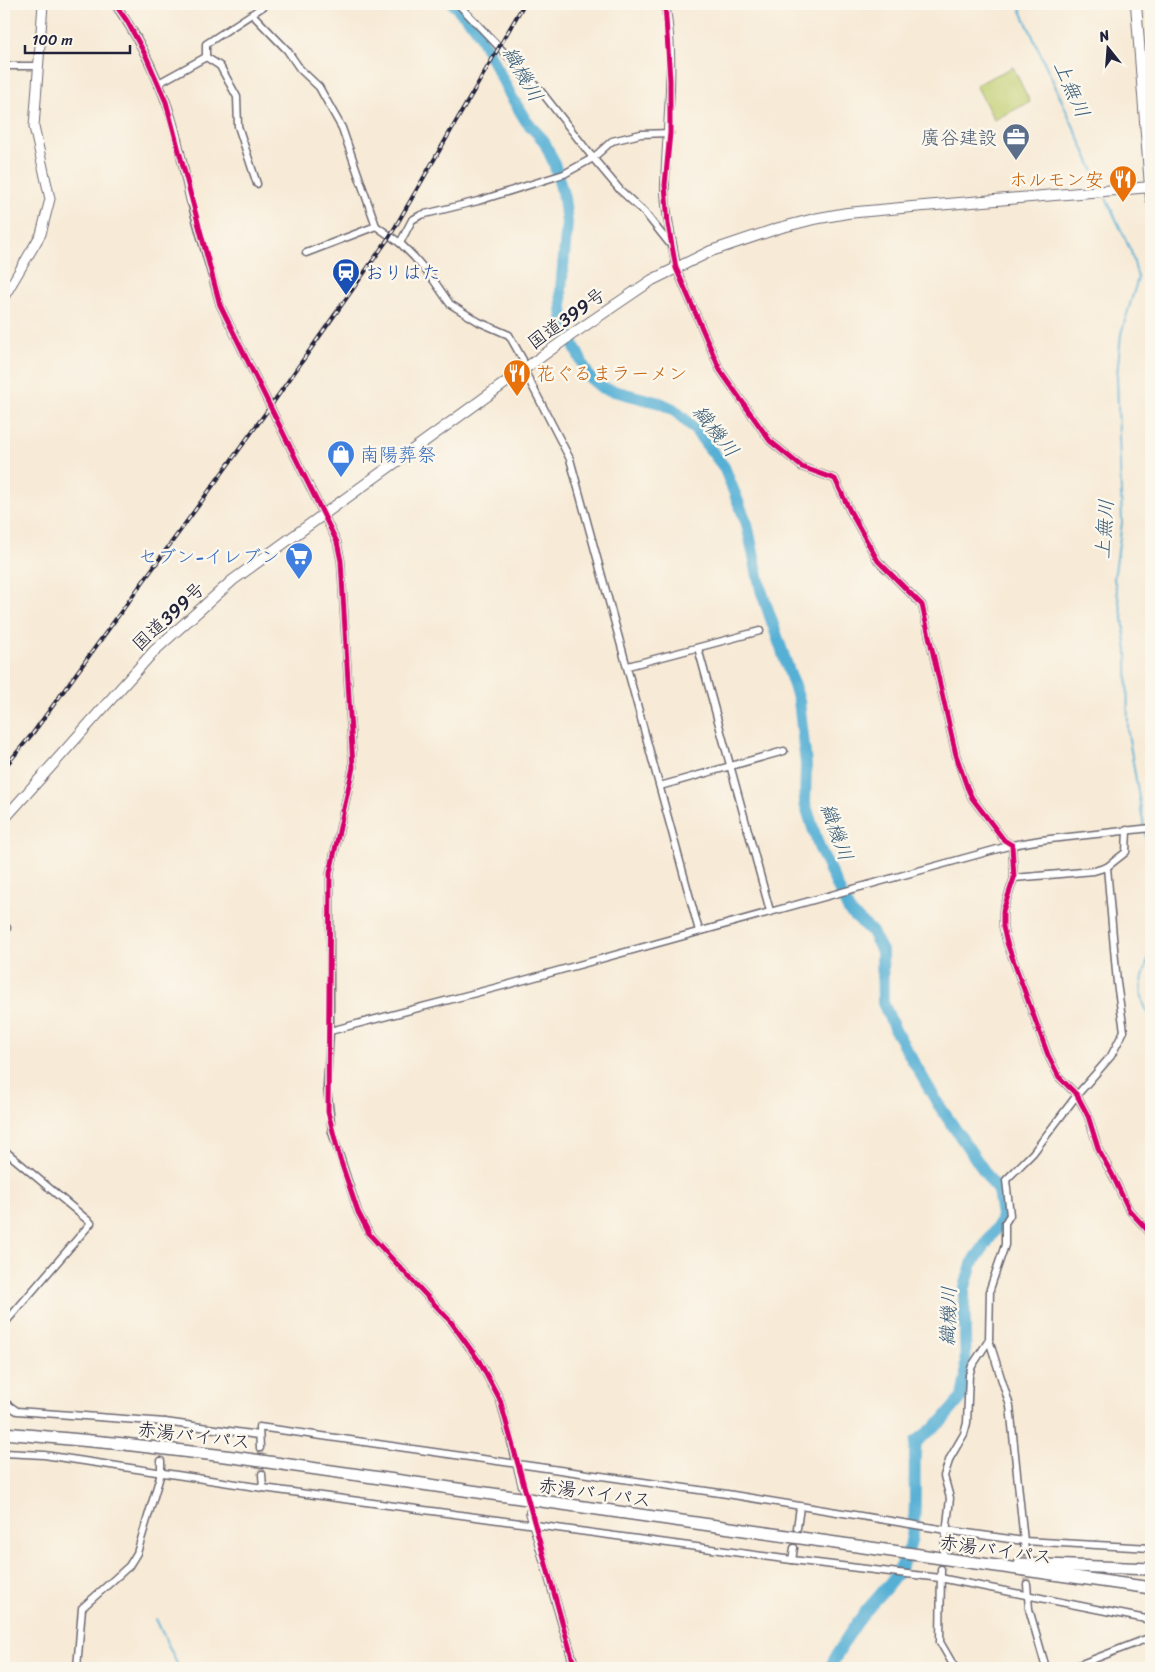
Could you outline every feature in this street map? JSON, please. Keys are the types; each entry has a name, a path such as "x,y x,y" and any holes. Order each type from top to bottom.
{"highway":[{"name":"赤湯バイパス","path":"4,1433 124,1444 233,1457 887,1552 1151,1588"},
{"path":"956,1561 1151,1569"},
{"path":"1077,1578 1151,1595"}],"main road":[{"path":"4,297 41,234 50,199 34,127 43,4"},
{"path":"1136,4 1151,199"},
{"name":"国道399号","path":"4,819 154,651 234,580 561,342 621,300 676,268 744,238 788,225 847,213 1151,187"}],"street":[{"path":"115,4 137,39 166,102 220,305 337,542 341,561 353,754 348,795 330,873 330,1031 327,1076 328,1112 340,1159 358,1212 370,1235 451,1322 479,1361 500,1400 523,1487"},
{"path":"206,58 206,44 253,15 267,4"},
{"path":"458,4 480,24 522,74 540,90 593,158 620,190 645,213 674,249"},
{"path":"665,4 670,80 670,133 665,186 668,224 676,268 720,370 770,441 802,467 835,479 850,511 878,561 922,605 952,737 967,787 972,798 1004,840 1012,845"},
{"path":"253,15 287,50 300,69 319,87 342,128 376,226 400,243 432,278 450,304 480,322 509,335 523,360 524,370 570,459 699,931"},
{"path":"157,84 206,58"},
{"path":"206,58 220,66 237,97 238,126 257,184"},
{"path":"4,66 38,66"},
{"path":"400,243 412,220 420,214 478,201 564,174 593,158 612,142 641,134 670,133"},
{"path":"306,253 376,226"},
{"path":"628,666 760,631"},
{"path":"698,648 770,911"},
{"path":"660,786 784,751"},
{"path":"330,1031 1012,845 1151,828"},
{"path":"1014,878 1094,871 1108,867 1126,852 1127,830"},
{"path":"1012,845 1014,878 1003,911 1003,927 1007,944 1048,1054 1059,1077 1077,1094 1088,1116 1098,1151 1112,1174 1129,1210 1151,1234"},
{"path":"1025,1551 1010,1406 989,1340 990,1290 1005,1245 1005,1223 1010,1215 1006,1180 1033,1153 1077,1094 1111,1056 1124,1031 1117,982 1108,867"},
{"path":"4,925 6,928 4,931"},
{"path":"4,1150 91,1224 4,1324"},
{"path":"944,1550 950,1498 944,1476 950,1458 964,1434 967,1423 972,1366 989,1340"},
{"path":"4,1402 17,1411 165,1422 258,1435"},
{"path":"163,1437 165,1422"},
{"path":"260,1448 259,1427 727,1494 1024,1541 1151,1548"},
{"path":"4,1453 44,1455 263,1488 792,1560 940,1578 1151,1620"},
{"path":"77,1668 82,1608 129,1566 137,1553 161,1473 162,1461"},
{"path":"262,1474 263,1488"},
{"path":"797,1528 800,1507"},
{"path":"530,1512 575,1668"},
{"path":"792,1560 794,1548"},
{"path":"942,1569 940,1578 940,1642 955,1668"},
{"path":"1027,1584 1028,1597 1046,1668"},
{"path":"1071,1668 1151,1637"}],"green space":[{"path":"1013,67 1030,102 994,120 976,85"}],"waterway":[{"name":"織機川","path":"453,4 475,26 511,96 526,121 544,141 554,163 564,198 567,223 561,289 563,323 589,377 602,388 660,403 673,409 693,427 724,467 747,524 761,590 799,700 806,764 805,803 819,847 849,911 872,932 882,951 883,1003 895,1030 938,1104 998,1191 1002,1215 1000,1223 972,1264 964,1290 966,1377 962,1397 942,1421 916,1442 913,1533 907,1555 898,1572 851,1631 830,1668"},
{"name":"上無川","path":"1018,4 1100,185"},
{"name":"上無川","path":"1106,198 1131,251 1138,278 1121,334 1117,376 1122,523 1114,579 1123,619 1127,651 1128,733 1151,868"},
{"name":"上無川","path":"1151,951 1143,977 1141,993 1146,1009 1151,1017"},
{"path":"156,1619 179,1668"}],"tunnel":[{"path":"260,1448 262,1474"},
{"path":"1025,1551 1027,1584"}],"railway":[{"path":"4,768 33,733 270,407 390,236 524,4"}],"cycle path":[{"path":"115,4 127,21 146,56 166,102 220,305 337,542 341,561 353,767 330,873 328,1112 340,1159 358,1212 370,1235 451,1322 479,1361 500,1400 575,1668"},
{"path":"665,4 670,80 670,133 665,185 668,224 676,268 720,370 770,441 802,467 835,479 850,511 878,561 922,605 956,755 967,787 972,798 1004,840 1012,845 1014,878 1003,911 1003,927 1007,943 1048,1055 1059,1077 1077,1095 1088,1116 1099,1151 1129,1210 1151,1234"}],"place":[{"name":"廣谷建設","path":"1016,161"},
{"name":"ホルモン安","path":"1123,203"},
{"name":"おりはた","path":"346,296"},
{"name":"花ぐるまラーメン","path":"517,397"},
{"name":"南陽葬祭","path":"341,478"},
{"name":"セブン-イレブン","path":"299,580"}]}
